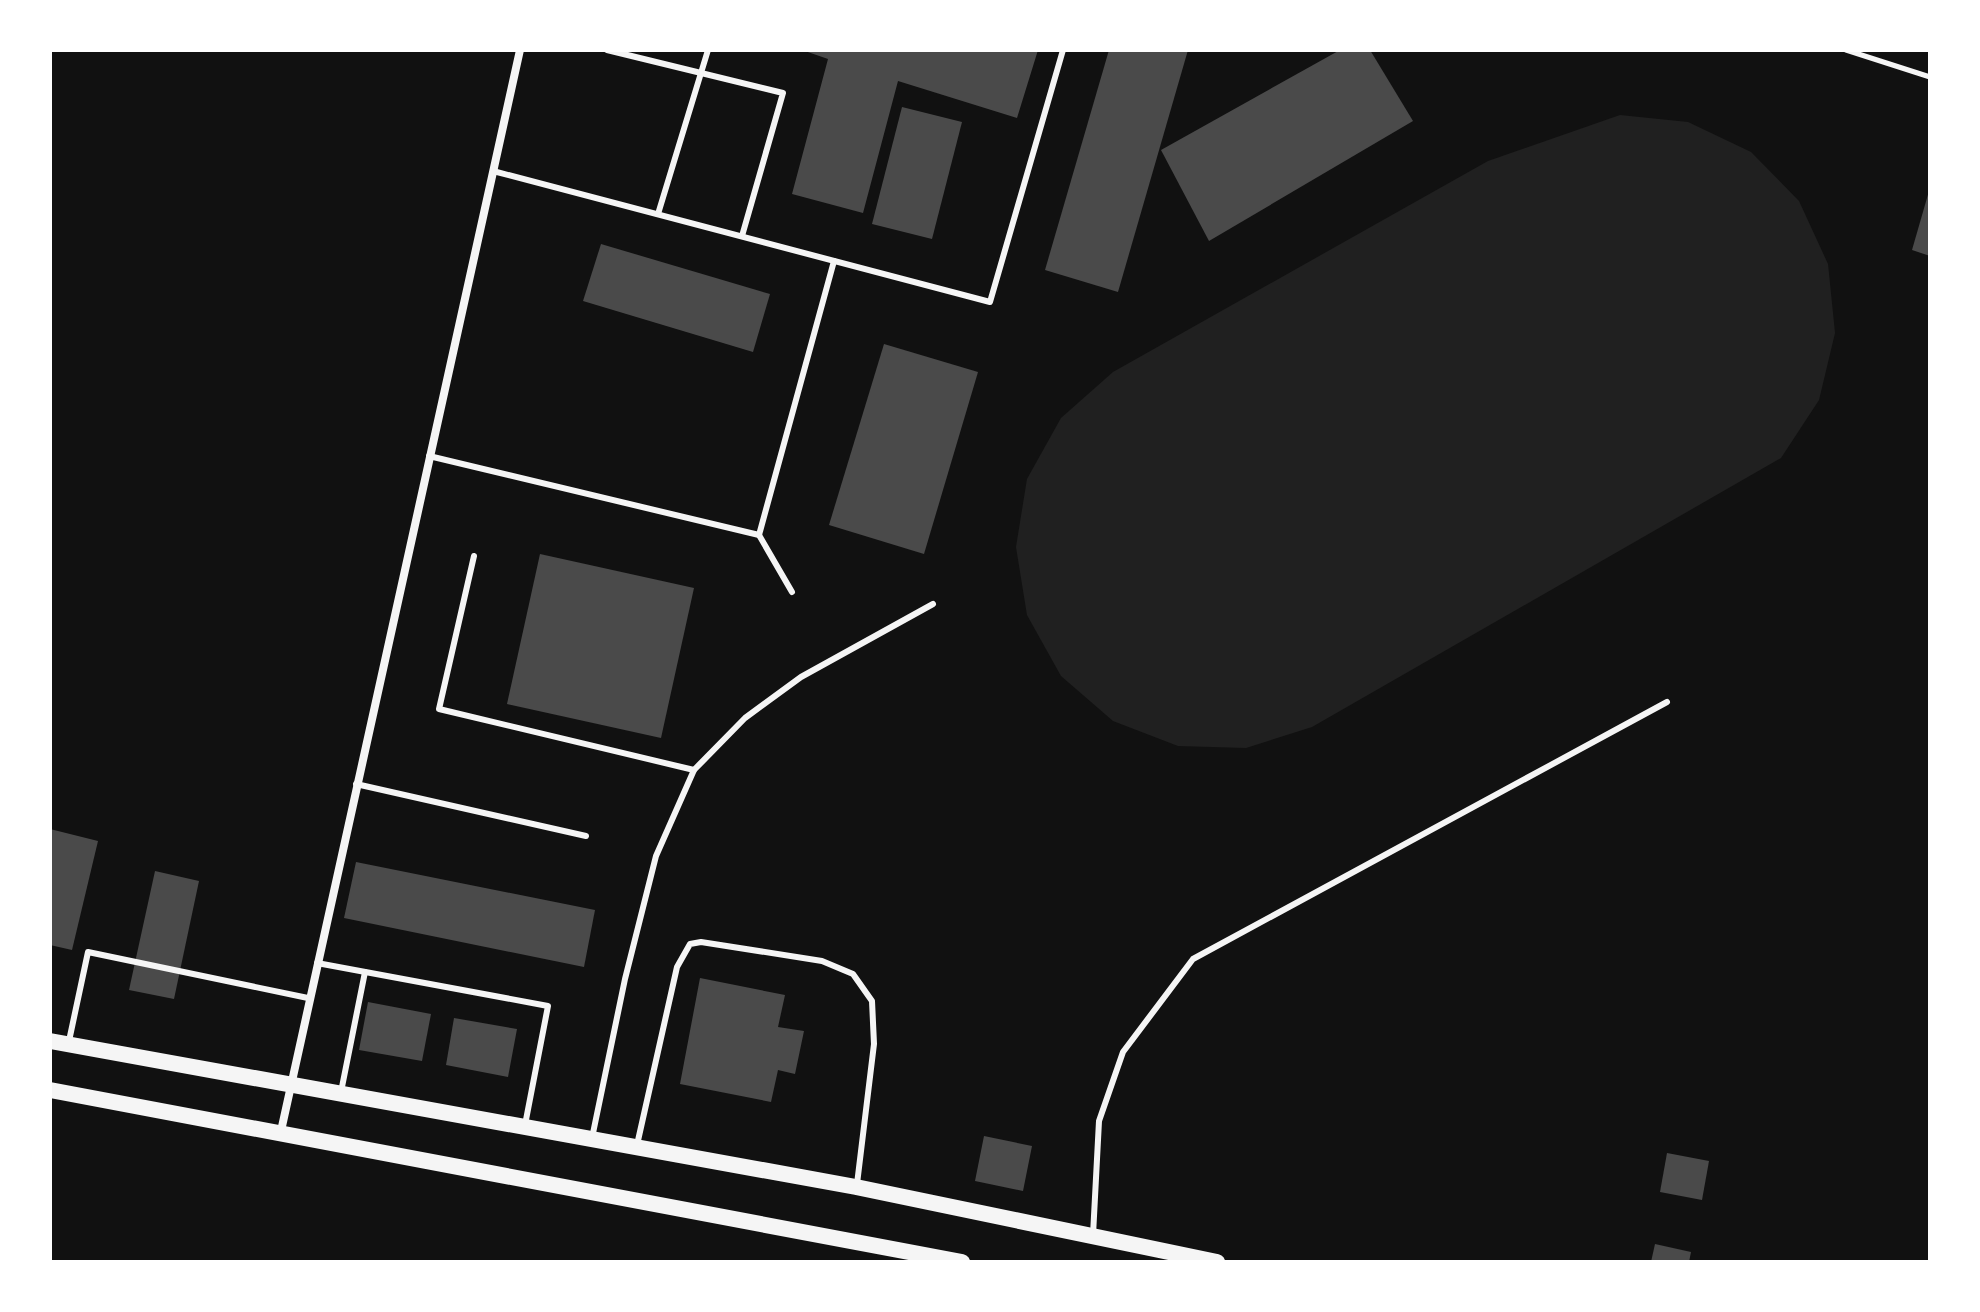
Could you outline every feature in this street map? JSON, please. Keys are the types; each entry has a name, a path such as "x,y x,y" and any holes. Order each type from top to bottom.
{"main road":[{"path":"50,1041 856,1187 1176,1258 1217,1262"},
{"path":"50,1090 281,1131 962,1262"}],"street":[{"path":"281,1131 520,50"}],"lane":[{"path":"607,50 783,93 742,236"},
{"path":"658,214 708,50"},
{"path":"493,171 990,302 1063,50"},
{"path":"792,592 759,535 834,261"},
{"path":"429,456 759,535"},
{"path":"474,556 439,709 694,770"},
{"path":"592,1138 625,979 656,856 694,770 745,718 801,677 933,604"},
{"path":"1093,1238 1099,1121 1123,1052 1193,959 1667,702"},
{"path":"356,784 586,836"},
{"path":"637,1146 677,967 690,944 822,961 853,974 872,1001 874,1044 856,1187"},
{"path":"68,1044 88,952 308,998"},
{"path":"316,963 548,1006 525,1125"},
{"path":"341,1092 365,972"}],"path":[{"path":"1846,50 1930,77"}],"shaded area":[{"path":"1620,115 1688,122 1751,152 1799,201 1828,264 1835,333 1819,400 1781,458 1312,727 1246,748 1178,746 1113,721 1061,676 1027,615 1016,547 1027,479 1061,418 1113,372 1488,161"}],"building":[{"path":"802,50 1038,50 1017,118 898,81 863,213 792,194 828,59"},
{"path":"1109,50 1188,50 1118,292 1045,270"},
{"path":"1340,50 1370,50 1413,121 1209,241 1161,150"},
{"path":"902,107 962,122 932,239 872,224"},
{"path":"1930,191 1930,256 1912,250"},
{"path":"601,244 770,294 753,352 583,301"},
{"path":"884,344 978,372 924,554 829,525"},
{"path":"540,554 694,588 661,738 507,704"},
{"path":"50,829 98,841 72,950 50,945"},
{"path":"356,862 595,910 584,967 344,918"},
{"path":"155,871 199,881 174,999 129,990"},
{"path":"700,978 785,995 778,1027 804,1031 795,1074 778,1070 771,1102 680,1084"},
{"path":"368,1002 431,1014 422,1061 359,1050"},
{"path":"454,1018 517,1029 508,1077 446,1065"},
{"path":"984,1136 1032,1146 1023,1191 975,1181"},
{"path":"1667,1153 1709,1161 1702,1200 1660,1192"},
{"path":"1655,1244 1691,1252 1689,1262 1651,1262"}]}
